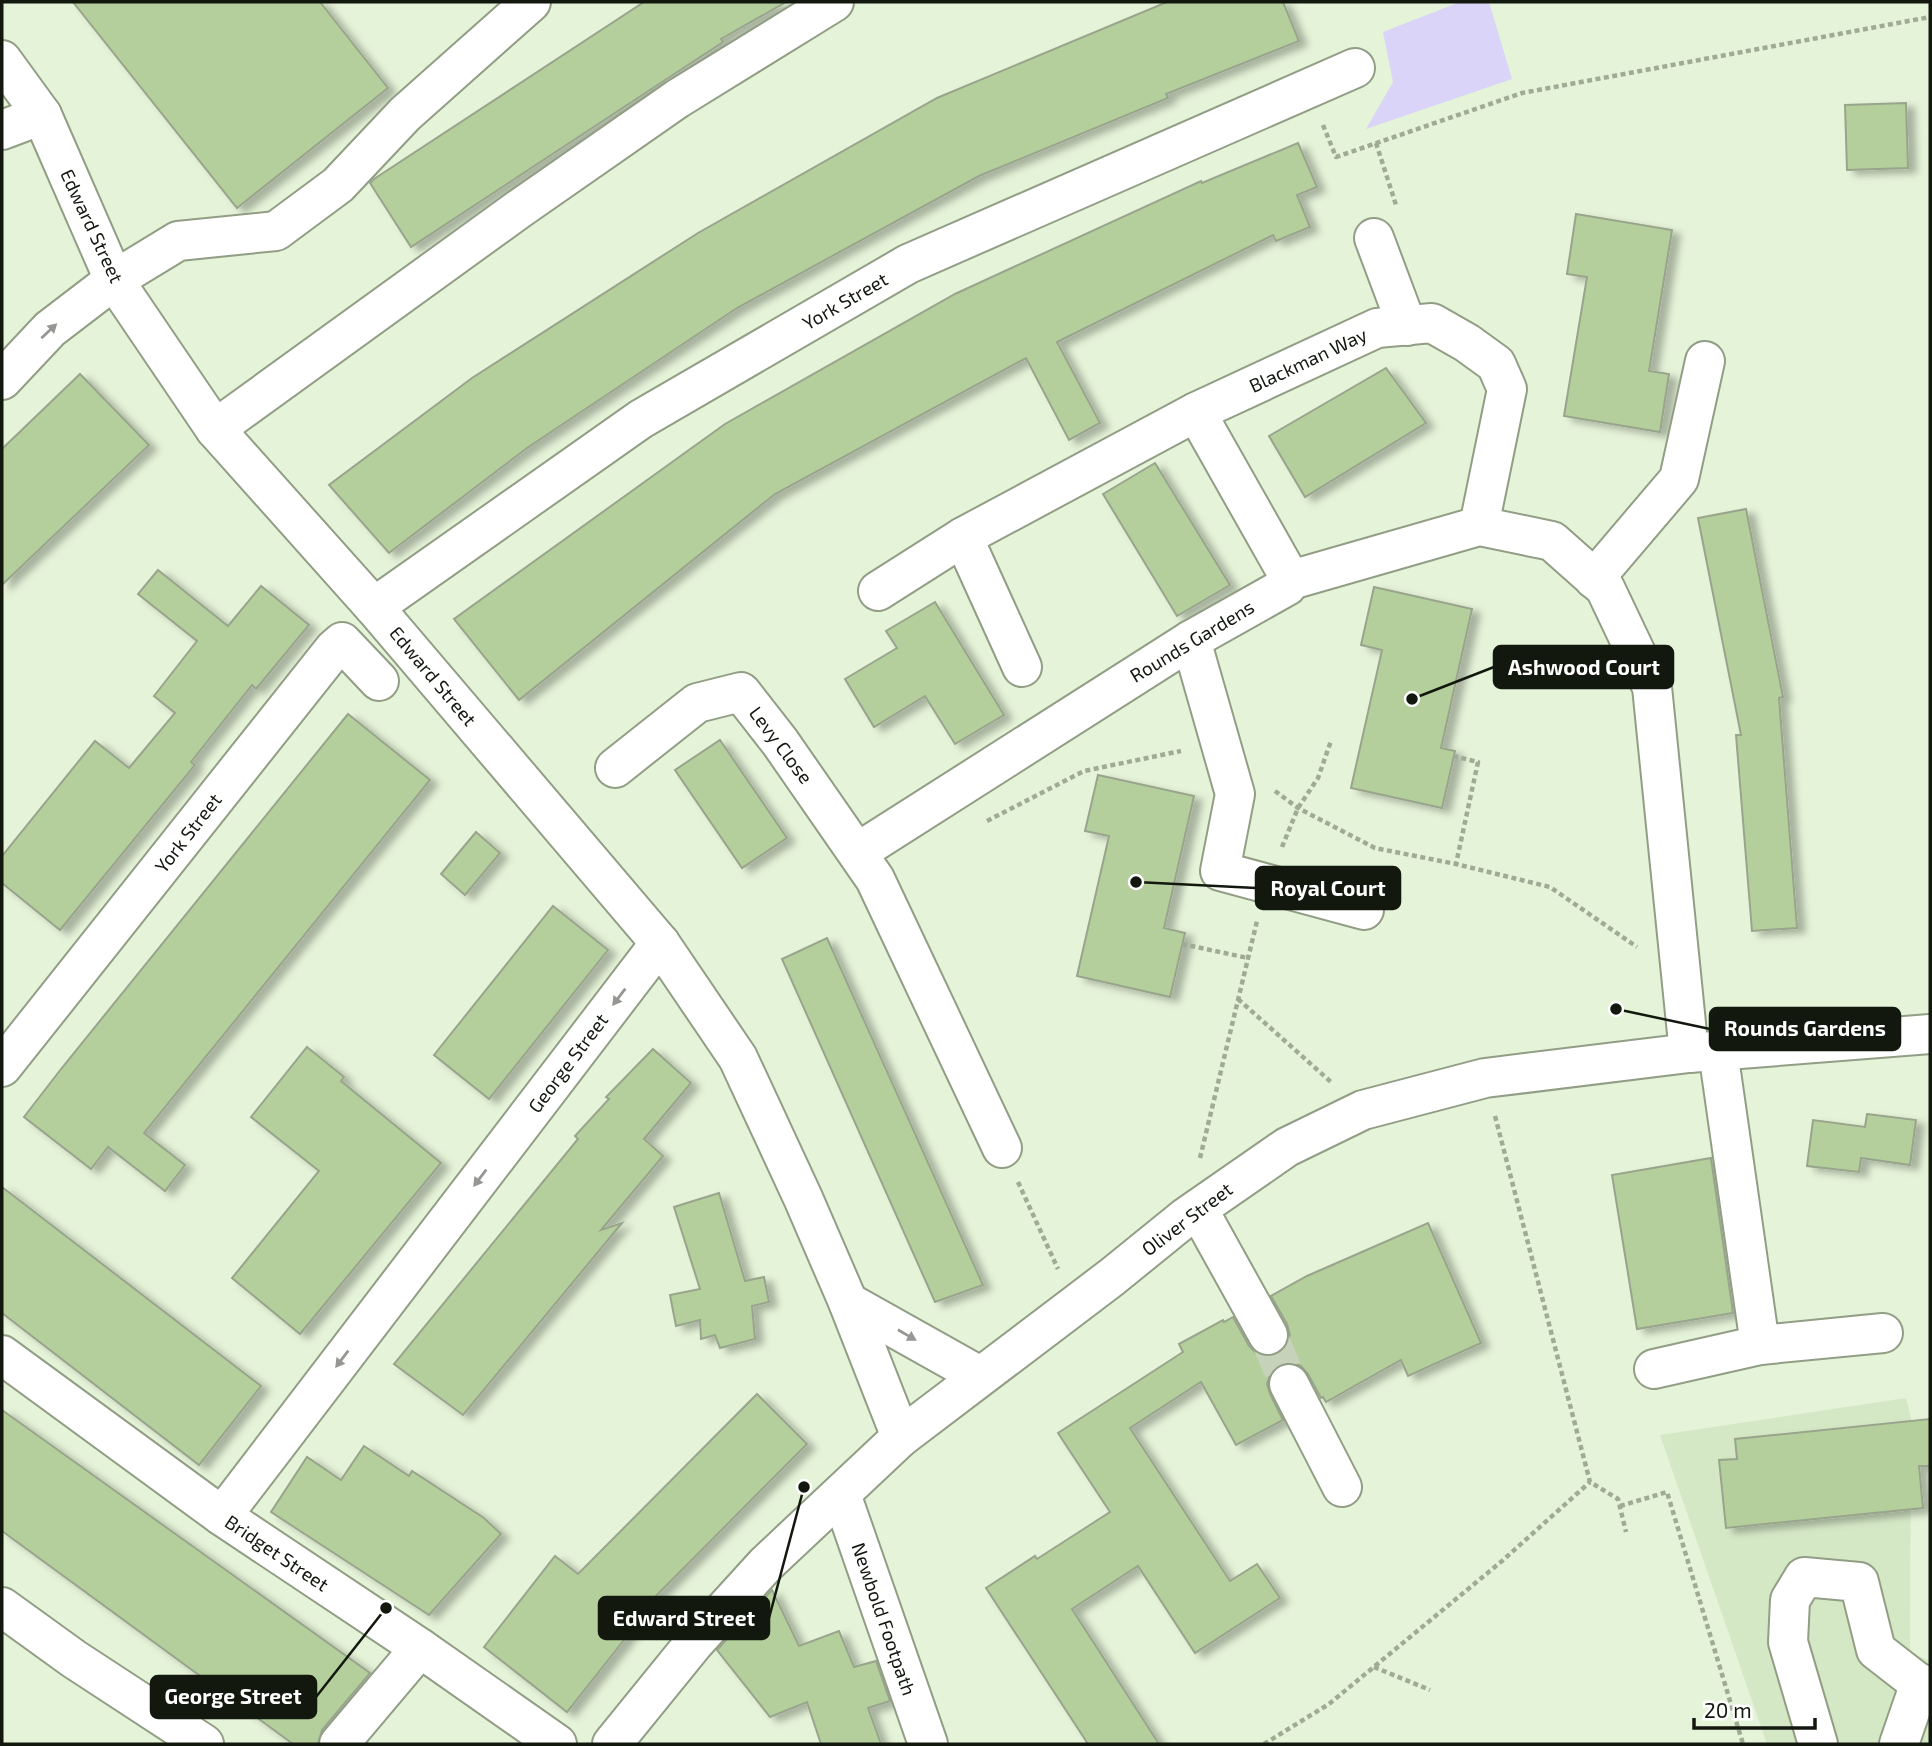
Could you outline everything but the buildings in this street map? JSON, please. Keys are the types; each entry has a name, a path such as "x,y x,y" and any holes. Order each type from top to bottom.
{"street":[{"path":"2,380 50,328 114,280 178,241 276,231 338,185 405,114 531,2"},
{"path":"215,429 519,209 677,99 834,2"},
{"name":"Edward Street","path":"2,60 41,115 114,280 215,429 374,607 660,943 738,1058 848,1302 901,1437"},
{"name":"York Street","path":"374,607 641,419 908,264 1355,68"},
{"path":"2,130 41,115"},
{"path":"1374,238 1407,326"},
{"name":"Blackman Way","path":"878,591 962,537 1196,412 1377,328 1432,323 1468,343 1496,364 1507,388 1479,526"},
{"path":"1594,579 1679,479 1705,361"},
{"path":"1196,412 1291,580"},
{"name":"Rounds Gardens","path":"858,852 1192,640 1287,586 1291,580 1479,526 1552,541 1605,588 1652,687 1681,978 1704,1052 1760,1345"},
{"path":"962,537 1022,667"},
{"path":"1192,640 1235,794 1220,871 1364,910"},
{"name":"York Street","path":"2,1067 334,649 342,642 379,681"},
{"name":"Levy Close","path":"615,768 697,703 741,692 858,852"},
{"path":"858,852 875,879 1002,1148"},
{"name":"George Street","path":"222,1516 660,943"},
{"name":"Oliver Street","path":"612,1744 694,1643 766,1564 901,1437 1192,1213 1287,1147 1363,1110 1485,1078 1704,1052 1930,1034"},
{"path":"1192,1213 1268,1335"},
{"path":"848,1302 980,1376"},
{"path":"1654,1369 1760,1345 1883,1333"},
{"name":"Bridget Street","path":"2,1355 222,1516 420,1648 557,1744"},
{"path":"1289,1384 1342,1487"},
{"name":"Newbold Footpath","path":"841,1494 928,1744"},
{"path":"1818,1744 1788,1642 1790,1600 1804,1577 1858,1582 1876,1650 1925,1687 1899,1744"},
{"path":"2,1608 204,1744"},
{"path":"339,1744 420,1648"}],"path":[{"path":"1307,89 1336,157 1522,93 1930,17"},
{"path":"1192,1213 1266,883 1298,808 1318,778 1331,741"},
{"path":"985,822 1084,771 1221,743"},
{"path":"1454,756 1478,762 1456,864"},
{"path":"1269,786 1298,808 1375,848 1550,887 1681,978"},
{"path":"1182,944 1248,958"},
{"path":"1238,999 1363,1110"},
{"path":"1485,1078 1590,1482 1618,1499 1626,1532"},
{"path":"1002,1148 1075,1305"},
{"path":"1264,1744 1329,1704 1502,1561 1590,1482"},
{"path":"1620,1506 1667,1492 1743,1744"},
{"path":"1374,1667 1430,1690"}],"shaded area":[{"path":"1460,2 1489,2 1512,79 1366,129 1393,82 1383,32"},
{"path":"1906,1398 1911,1418 1910,1652 1930,1661 1930,1744 1767,1744 1660,1435"}],"tunnel":[{"path":"1268,1335 1289,1384"}],"place":[{"name":"Ashwood Court","path":"1412,699"},
{"name":"Royal Court","path":"1136,882"},
{"name":"Rounds Gardens","path":"1616,1009"},
{"name":"Edward Street","path":"804,1487"},
{"name":"George Street","path":"386,1608"}]}
